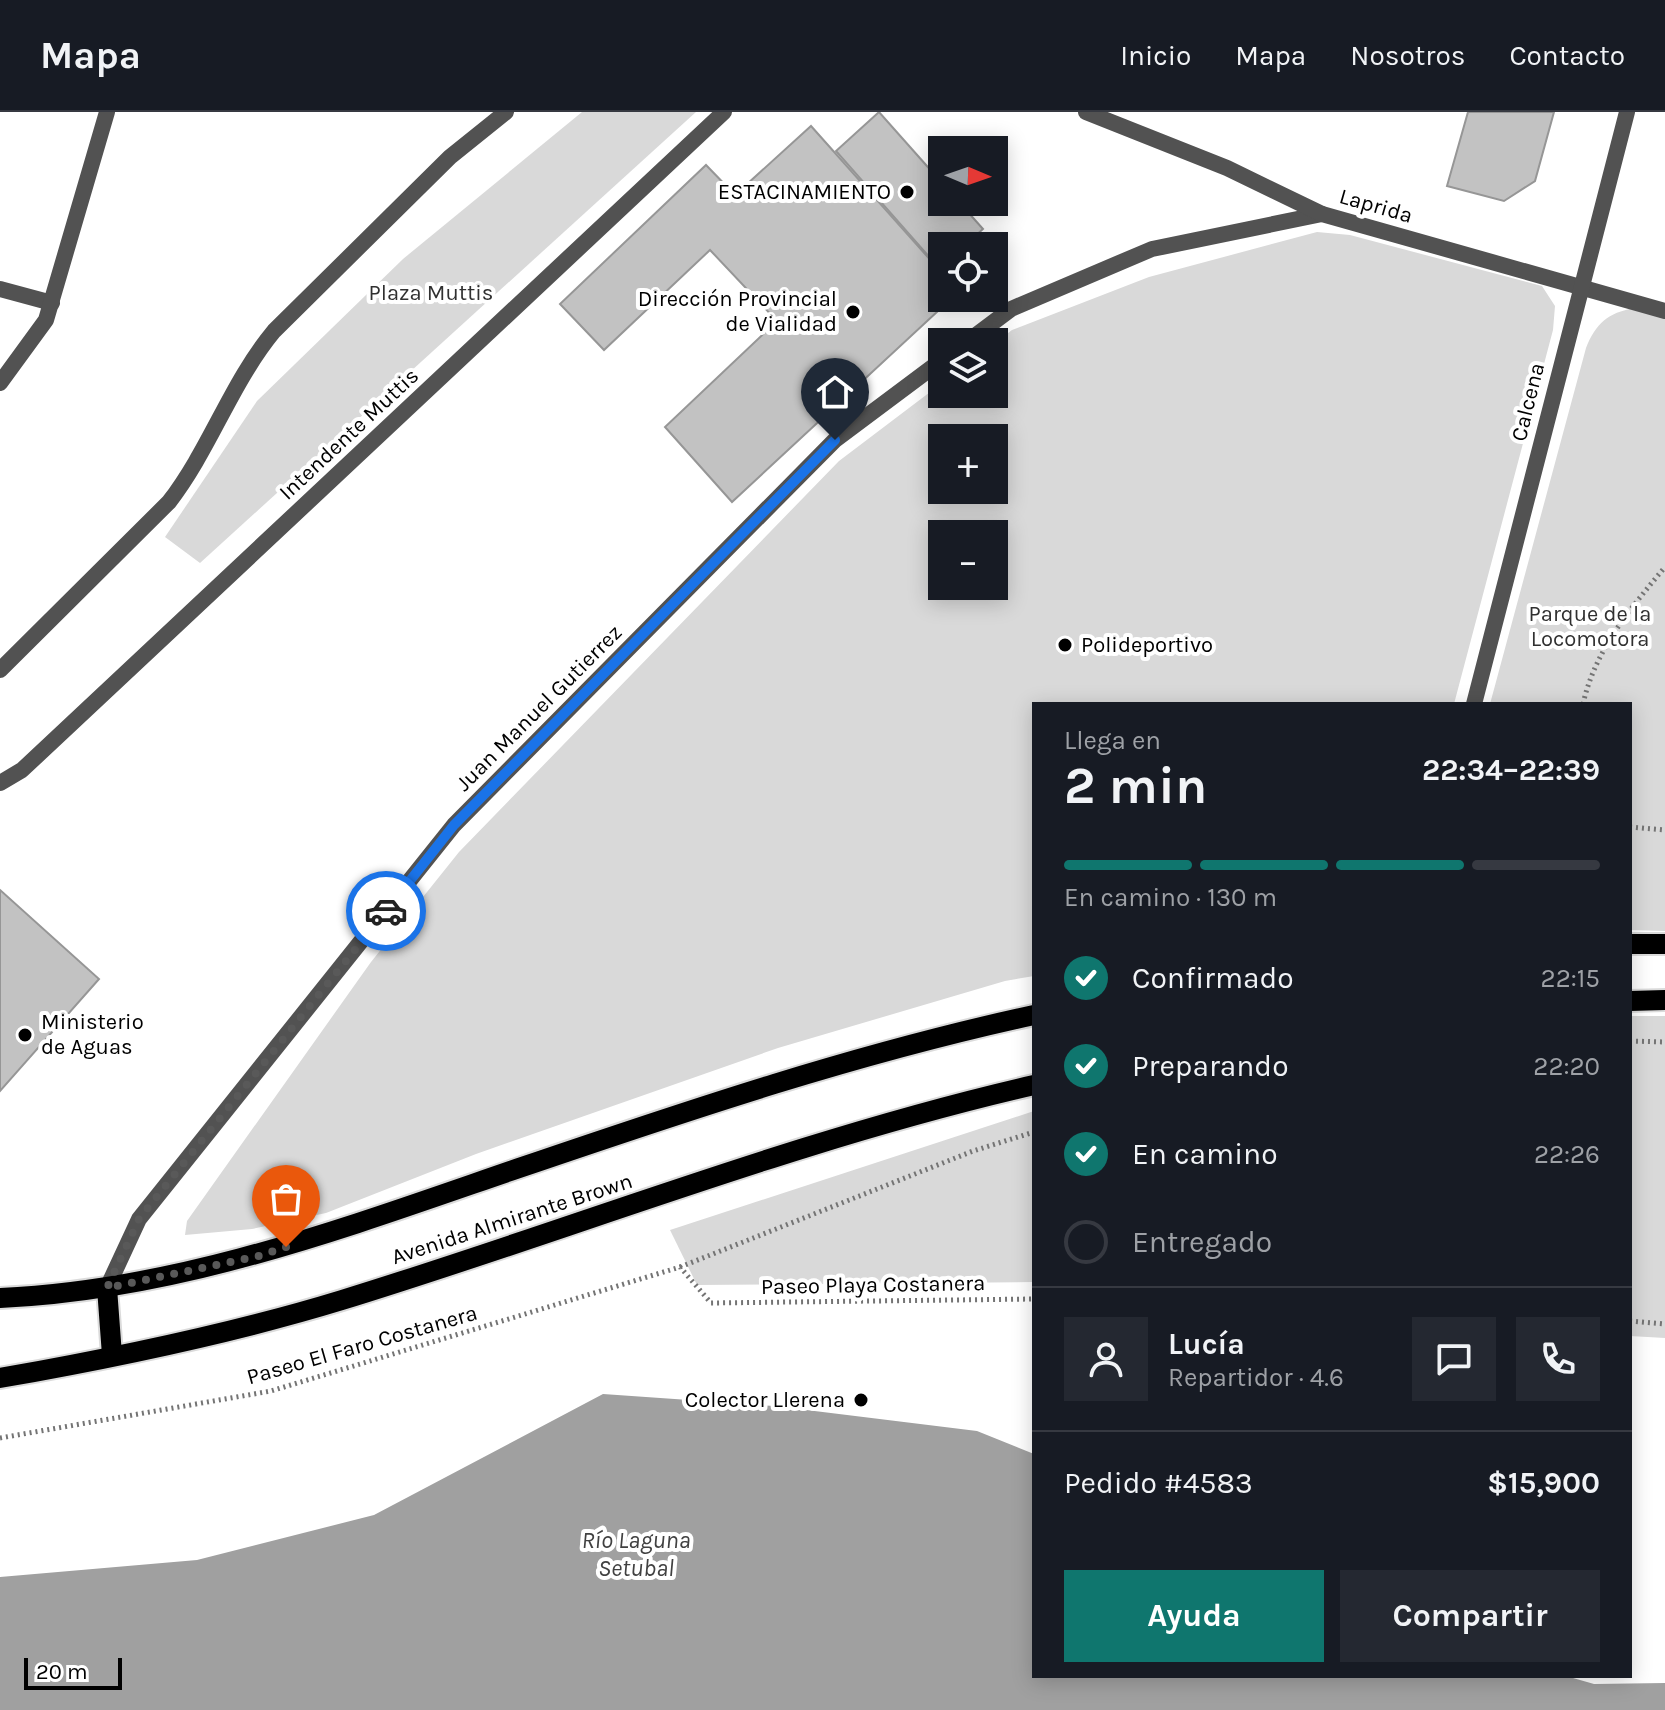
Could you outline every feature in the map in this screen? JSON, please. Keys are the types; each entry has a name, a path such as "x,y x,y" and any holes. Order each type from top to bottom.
{"main road":[{"path":"1632,944 1665,944"},
{"path":"1632,1001 1665,1000"},
{"name":"Avenida Almirante Brown","path":"0,1298 107,1288 259,1256 741,1092 950,1033 1032,1015"},
{"name":"Avenida Almirante Brown","path":"0,1378 339,1301 758,1161 1032,1086"},
{"path":"107,1288 112,1355"}],"street":[{"path":"0,383 46,320 107,112"},
{"path":"0,670 169,502 187,479 251,360 274,331 450,157 506,112"},
{"name":"Intendente Muttis","path":"0,783 22,770 724,112"},
{"name":"Laprida","path":"1086,112 1227,168 1322,214 1665,311"},
{"name":"Calcena","path":"1475,702 1627,112"},
{"path":"986,328 1011,309 1152,249 1322,214"},
{"path":"0,289 52,303"},
{"name":"Juan Manuel Gutierrez","path":"107,1288 139,1219 454,825 835,440 928,370"}],"path":[{"path":"1584,702 1590,676 1606,644 1665,567"},
{"path":"1632,827 1665,830"},
{"path":"1632,1041 1665,1042"},
{"name":"Paseo El Faro Costanera","path":"0,1438 271,1391 680,1267 973,1151 1032,1133"},
{"name":"Paseo Playa Costanera","path":"680,1267 711,1303 1032,1299"},
{"path":"1632,1321 1665,1324"}],"green space":[{"name":"Plaza Muttis","path":"582,112 696,112 200,563 165,537 257,401 403,259"},
{"name":"Polideportivo","path":"1317,232 1350,235 1542,286 1555,306 1553,330 1455,702 1032,702 1032,976 1005,981 778,1048 476,1154 326,1213 252,1229 185,1235 187,1221 371,962 459,852 839,461 928,394 928,408 1008,408 1008,333 1149,277"},
{"name":"Parque de la Locomotora","path":"1634,308 1665,315 1665,931 1632,930 1632,702 1491,702 1586,348 1604,320"},
{"path":"1632,1016 1665,1016 1665,1338 1632,1336"},
{"path":"1032,1112 1032,1282 697,1285 670,1230"}],"water":[{"name":"Río Laguna Setubal","path":"603,1394 774,1406 977,1431 1032,1453 1032,1678 1573,1678 1594,1684 1665,1683 1665,1710 0,1710 0,1577 197,1560 374,1515"}],"building":[{"name":"ESTACINAMIENTO","path":"879,112 928,167 928,216 971,216 983,229 980,232 928,232 928,256 836,151"},
{"path":"1468,112 1554,112 1535,181 1504,201 1447,186"},
{"name":"Dirección Provincial de Vialidad","path":"811,126 928,257 928,312 937,312 732,502 665,427 777,321 710,250 604,350 560,304 706,165 735,195"},
{"name":"Ministerio de Aguas","path":"0,890 99,979 0,1091"}],"way so far":[{"path":"286,1247 259,1256 107,1288 139,1219 386,911"}],"place":[{"name":"ESTACINAMIENTO","path":"907,192"},
{"name":"Dirección Provincial de Vialidad","path":"853,312"},
{"name":"Polideportivo","path":"1065,645"},
{"name":"Ministerio de Aguas","path":"25,1035"},
{"name":"Colector Llerena","path":"861,1400"}],"route":[{"path":"386,911 454,825 835,440"}]}
